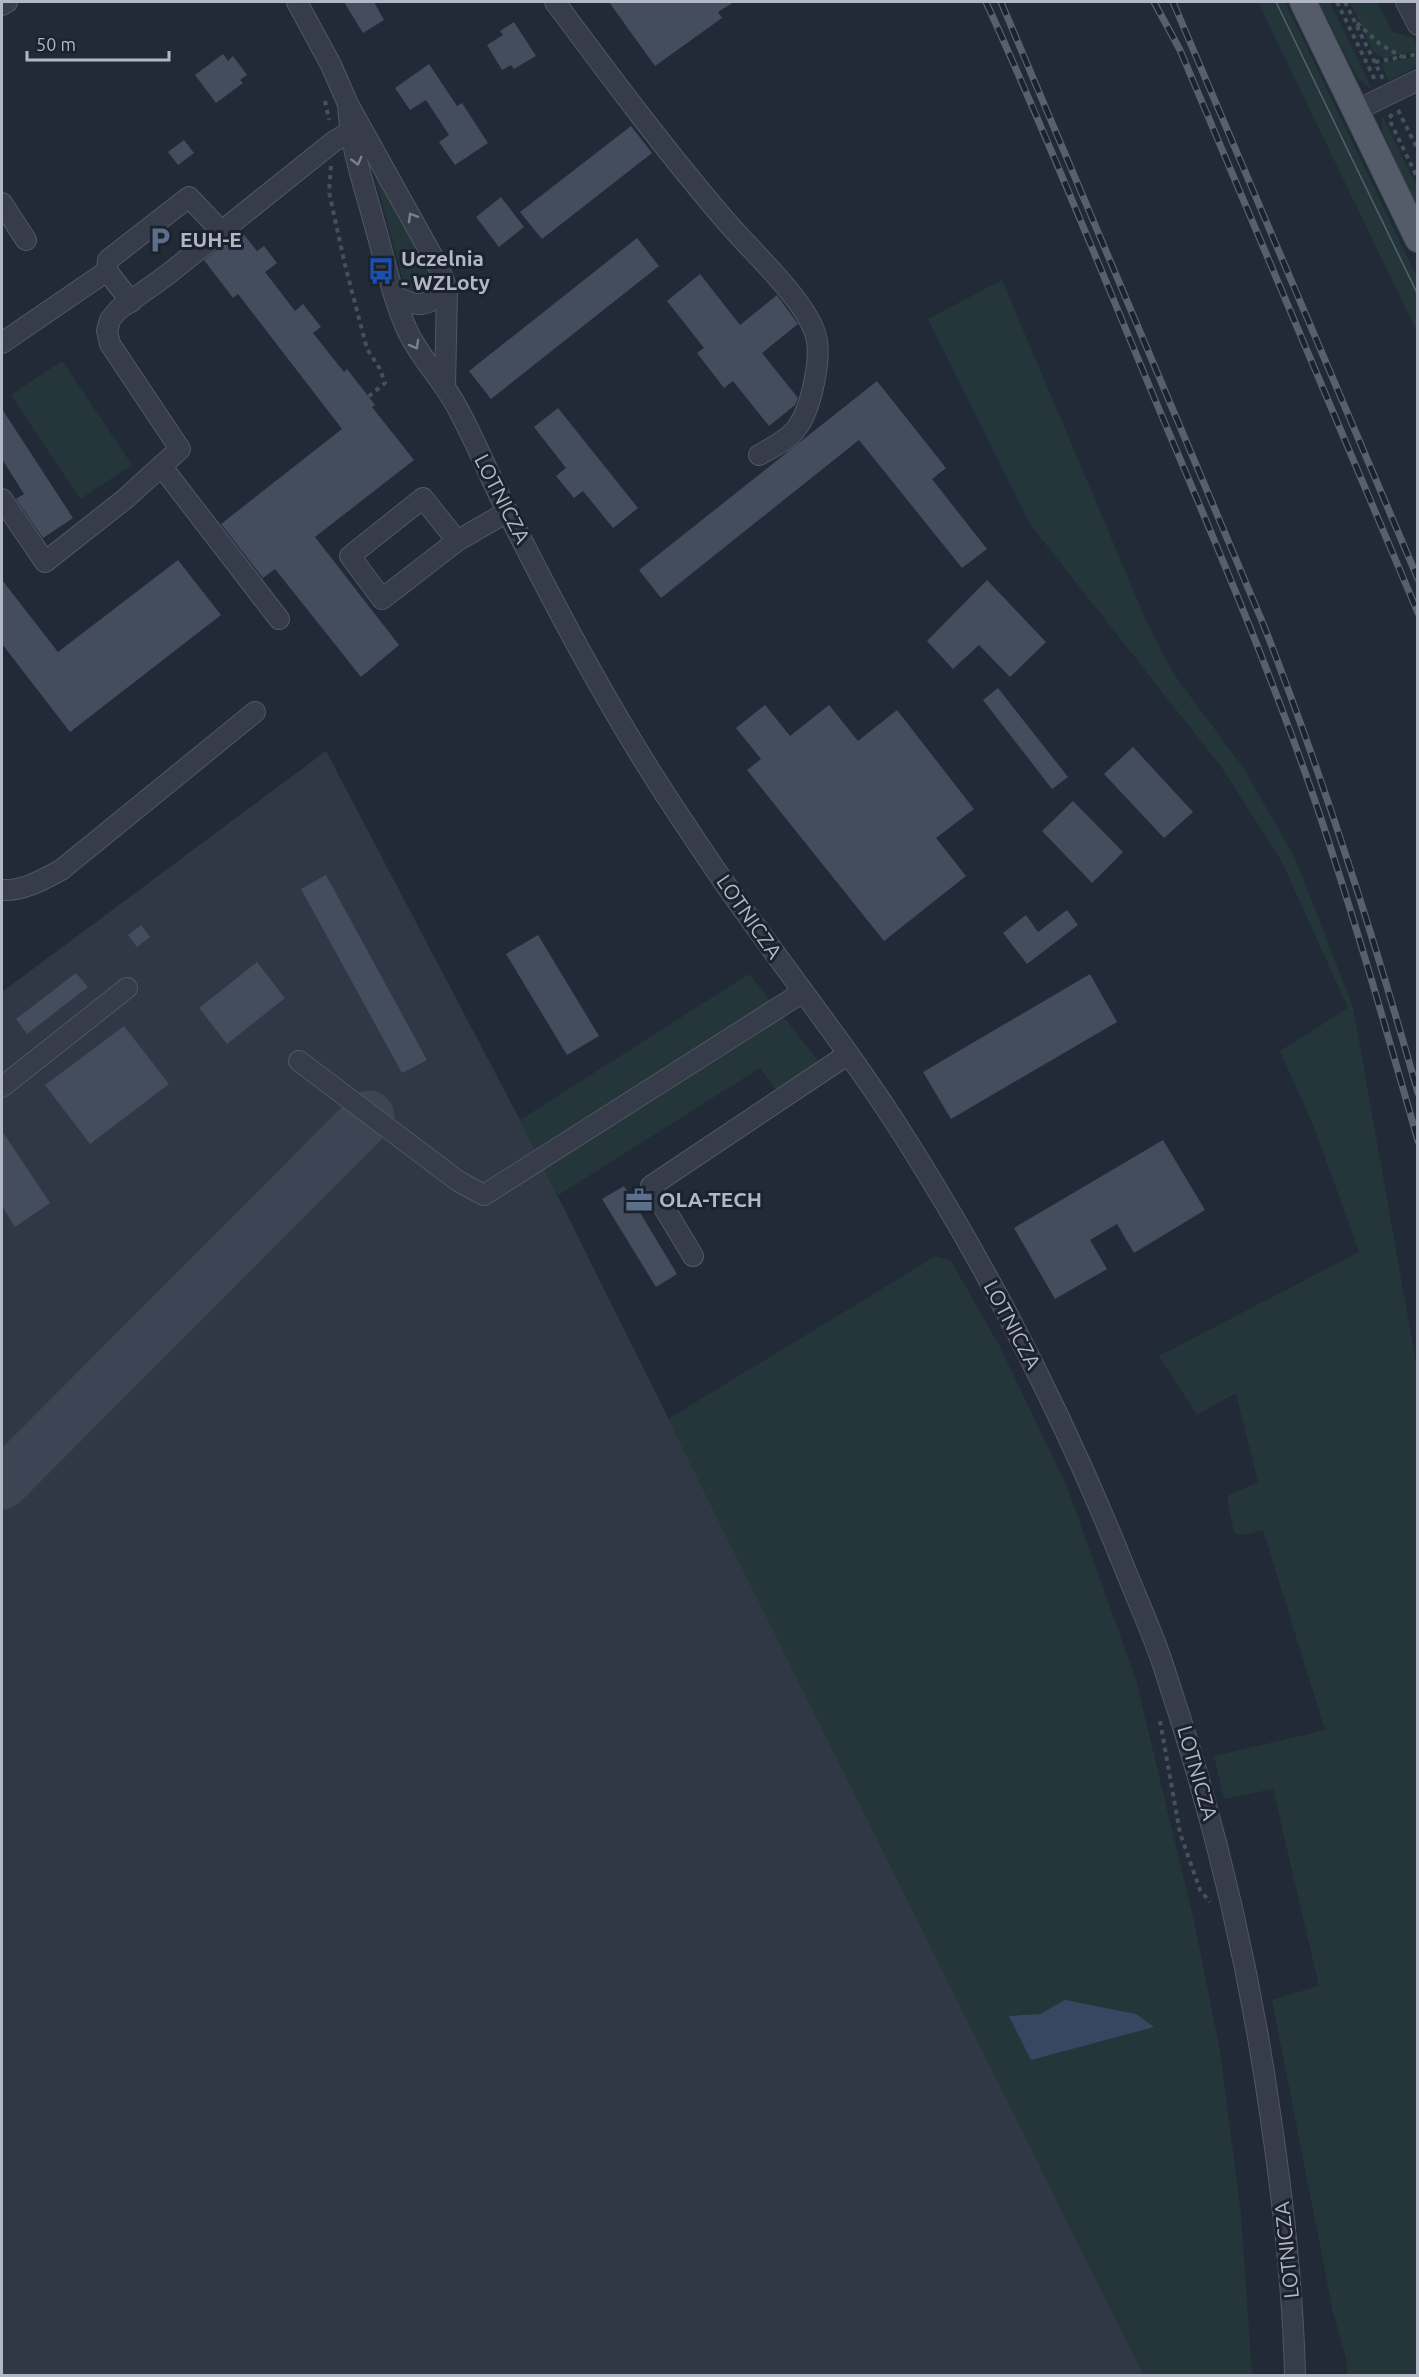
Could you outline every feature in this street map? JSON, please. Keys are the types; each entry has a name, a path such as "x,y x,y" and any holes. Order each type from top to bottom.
{"main road":[{"path":"1303,2 1418,239"}],"street":[{"path":"2,5 7,2"},
{"path":"297,2 331,65 348,104 433,252 447,289 445,387"},
{"path":"555,2 664,147 726,222 800,303 816,334 817,356 808,409 795,431 759,455"},
{"path":"1406,2 1418,25"},
{"path":"1355,111 1390,100 1418,80"},
{"name":"LOTNICZA","path":"348,104 341,137 406,329 426,364 445,387 457,407 507,512 592,672 662,789 730,892 848,1054 917,1157 978,1259 1063,1422 1100,1504 1165,1668 1222,1859 1252,1991 1280,2177 1294,2327 1295,2376"},
{"path":"2,499 45,562 116,507 180,449 110,344 107,331 110,320 341,137"},
{"path":"130,302 107,272 108,260 189,197 221,231"},
{"path":"2,203 26,240"},
{"path":"2,343 107,272"},
{"path":"396,297 418,305 427,304 447,289"},
{"path":"162,467 279,619"},
{"path":"457,541 423,498 350,556 382,599 457,541 507,512"},
{"path":"2,890 23,888 61,870 255,712"},
{"path":"2,1087 127,988"},
{"path":"299,1061 458,1181 484,1195 802,992"},
{"path":"693,1256 651,1186 848,1054"}],"path":[{"path":"1337,2 1418,150"},
{"path":"1345,2 1375,62 1390,100 1389,119 1418,179"},
{"path":"1354,21 1380,44 1402,57"},
{"path":"1375,62 1418,54"},
{"path":"324,98 341,137 329,192 331,202 367,349 380,369 385,382 368,397"},
{"path":"1389,119 1390,100"},
{"path":"1159,1719 1180,1833 1200,1890 1214,1908"}],"shaded area":[{"path":"1258,2 1285,2 1417,277 1417,332"},
{"path":"1319,2 1330,2 1372,89 1358,79"},
{"path":"1350,2 1377,2 1393,32 1414,38 1417,51 1384,58 1374,53"},
{"path":"1417,57 1417,66 1389,81 1380,63"},
{"path":"1382,115 1417,187 1417,206 1382,131"},
{"path":"376,169 435,283 434,289 428,296 409,294 405,287 373,170"},
{"path":"1002,280 1146,620 1173,673 1243,767 1295,858 1353,1007 1417,1369 1417,2375 1347,2375 1347,2362 1333,2312 1272,2000 1319,1986 1273,1789 1224,1799 1214,1756 1325,1730 1263,1530 1245,1535 1234,1533 1227,1496 1258,1482 1236,1393 1197,1415 1159,1356 1359,1252 1314,1127 1280,1051 1348,1008 1282,862 1222,768 1030,524 928,319"},
{"path":"62,361 132,465 80,499 11,395"},
{"path":"326,751 520,1120 1144,2375 2,2376 2,992"},
{"path":"749,974 820,1063 777,1092 760,1068 557,1196 520,1120"},
{"path":"936,1256 951,1261 999,1345 1066,1484 1136,1680 1194,1921 1220,2051 1241,2214 1252,2375 1144,2375 668,1419"}],"water":[{"path":"1065,2000 1136,2014 1154,2027 1031,2060 1009,2016 1040,2014"}],"building":[{"path":"344,2 374,2 384,20 363,33"},
{"path":"609,2 734,2 718,12 722,18 655,66"},
{"path":"514,22 536,56 514,69 511,65 502,70 487,45 503,35 500,31"},
{"path":"223,54 228,61 233,56 247,75 240,80 243,83 216,103 195,75"},
{"path":"429,64 457,106 462,103 488,143 455,165 439,142 449,135 426,100 410,110 395,88"},
{"path":"631,126 652,153 542,239 520,212"},
{"path":"184,140 194,153 178,165 168,152"},
{"path":"501,197 524,227 499,247 476,217"},
{"path":"241,231 257,251 264,246 277,263 265,272 295,311 303,304 321,327 313,333 344,372 347,369 375,405 372,407 414,460 315,537 399,645 361,677 275,569 263,578 221,524 342,429 238,294 233,298 204,260"},
{"path":"637,238 659,266 491,399 469,371"},
{"path":"700,274 740,325 777,295 798,324 762,353 798,398 795,405 769,426 733,381 724,388 697,353 704,348 667,301"},
{"path":"877,381 946,468 932,479 987,549 962,568 859,440 661,598 639,570"},
{"path":"558,408 638,508 613,528 583,491 574,498 556,476 566,468 534,427"},
{"path":"2,409 73,518 43,538 16,499 24,494 2,459"},
{"path":"178,560 221,615 70,732 2,644 2,580 58,652"},
{"path":"987,580 1046,642 1010,677 979,645 953,669 927,641"},
{"path":"998,688 1068,777 1052,789 983,700"},
{"path":"765,705 790,736 829,705 858,741 897,710 974,809 936,838 966,876 884,941 747,770 761,759 736,728"},
{"path":"1133,747 1193,812 1164,838 1104,774"},
{"path":"1073,801 1123,852 1092,883 1042,831"},
{"path":"326,875 427,1060 402,1073 301,889"},
{"path":"1067,910 1078,925 1027,964 1003,933 1026,915 1038,932"},
{"path":"141,925 150,937 137,947 128,935"},
{"path":"538,935 599,1036 567,1055 506,954"},
{"path":"257,962 285,998 227,1044 199,1008"},
{"path":"76,973 88,987 27,1034 16,1019"},
{"path":"1090,974 1117,1022 951,1119 923,1072"},
{"path":"124,1026 169,1084 90,1144 45,1085"},
{"path":"2,1131 50,1203 15,1227 2,1206"},
{"path":"1163,1140 1205,1210 1134,1253 1117,1224 1090,1240 1107,1269 1055,1299 1014,1228"},
{"path":"624,1186 677,1274 656,1287 602,1199"}],"taxiway":[{"path":"2,1484 369,1116"}],"tram line":[{"path":"1276,2 1418,295"}],"railway":[{"path":"986,2 1073,201 1218,548 1277,696 1341,881 1418,1141"},
{"path":"1001,2 1262,621 1306,738 1346,856 1418,1093"},
{"path":"1154,2 1180,50 1418,613"},
{"path":"1173,2 1418,579"}],"place":[{"name":"EUH-E","path":"160,240"},
{"name":"Uczelnia - WZLoty","path":"381,271"},
{"name":"OLA-TECH","path":"639,1200"}]}
